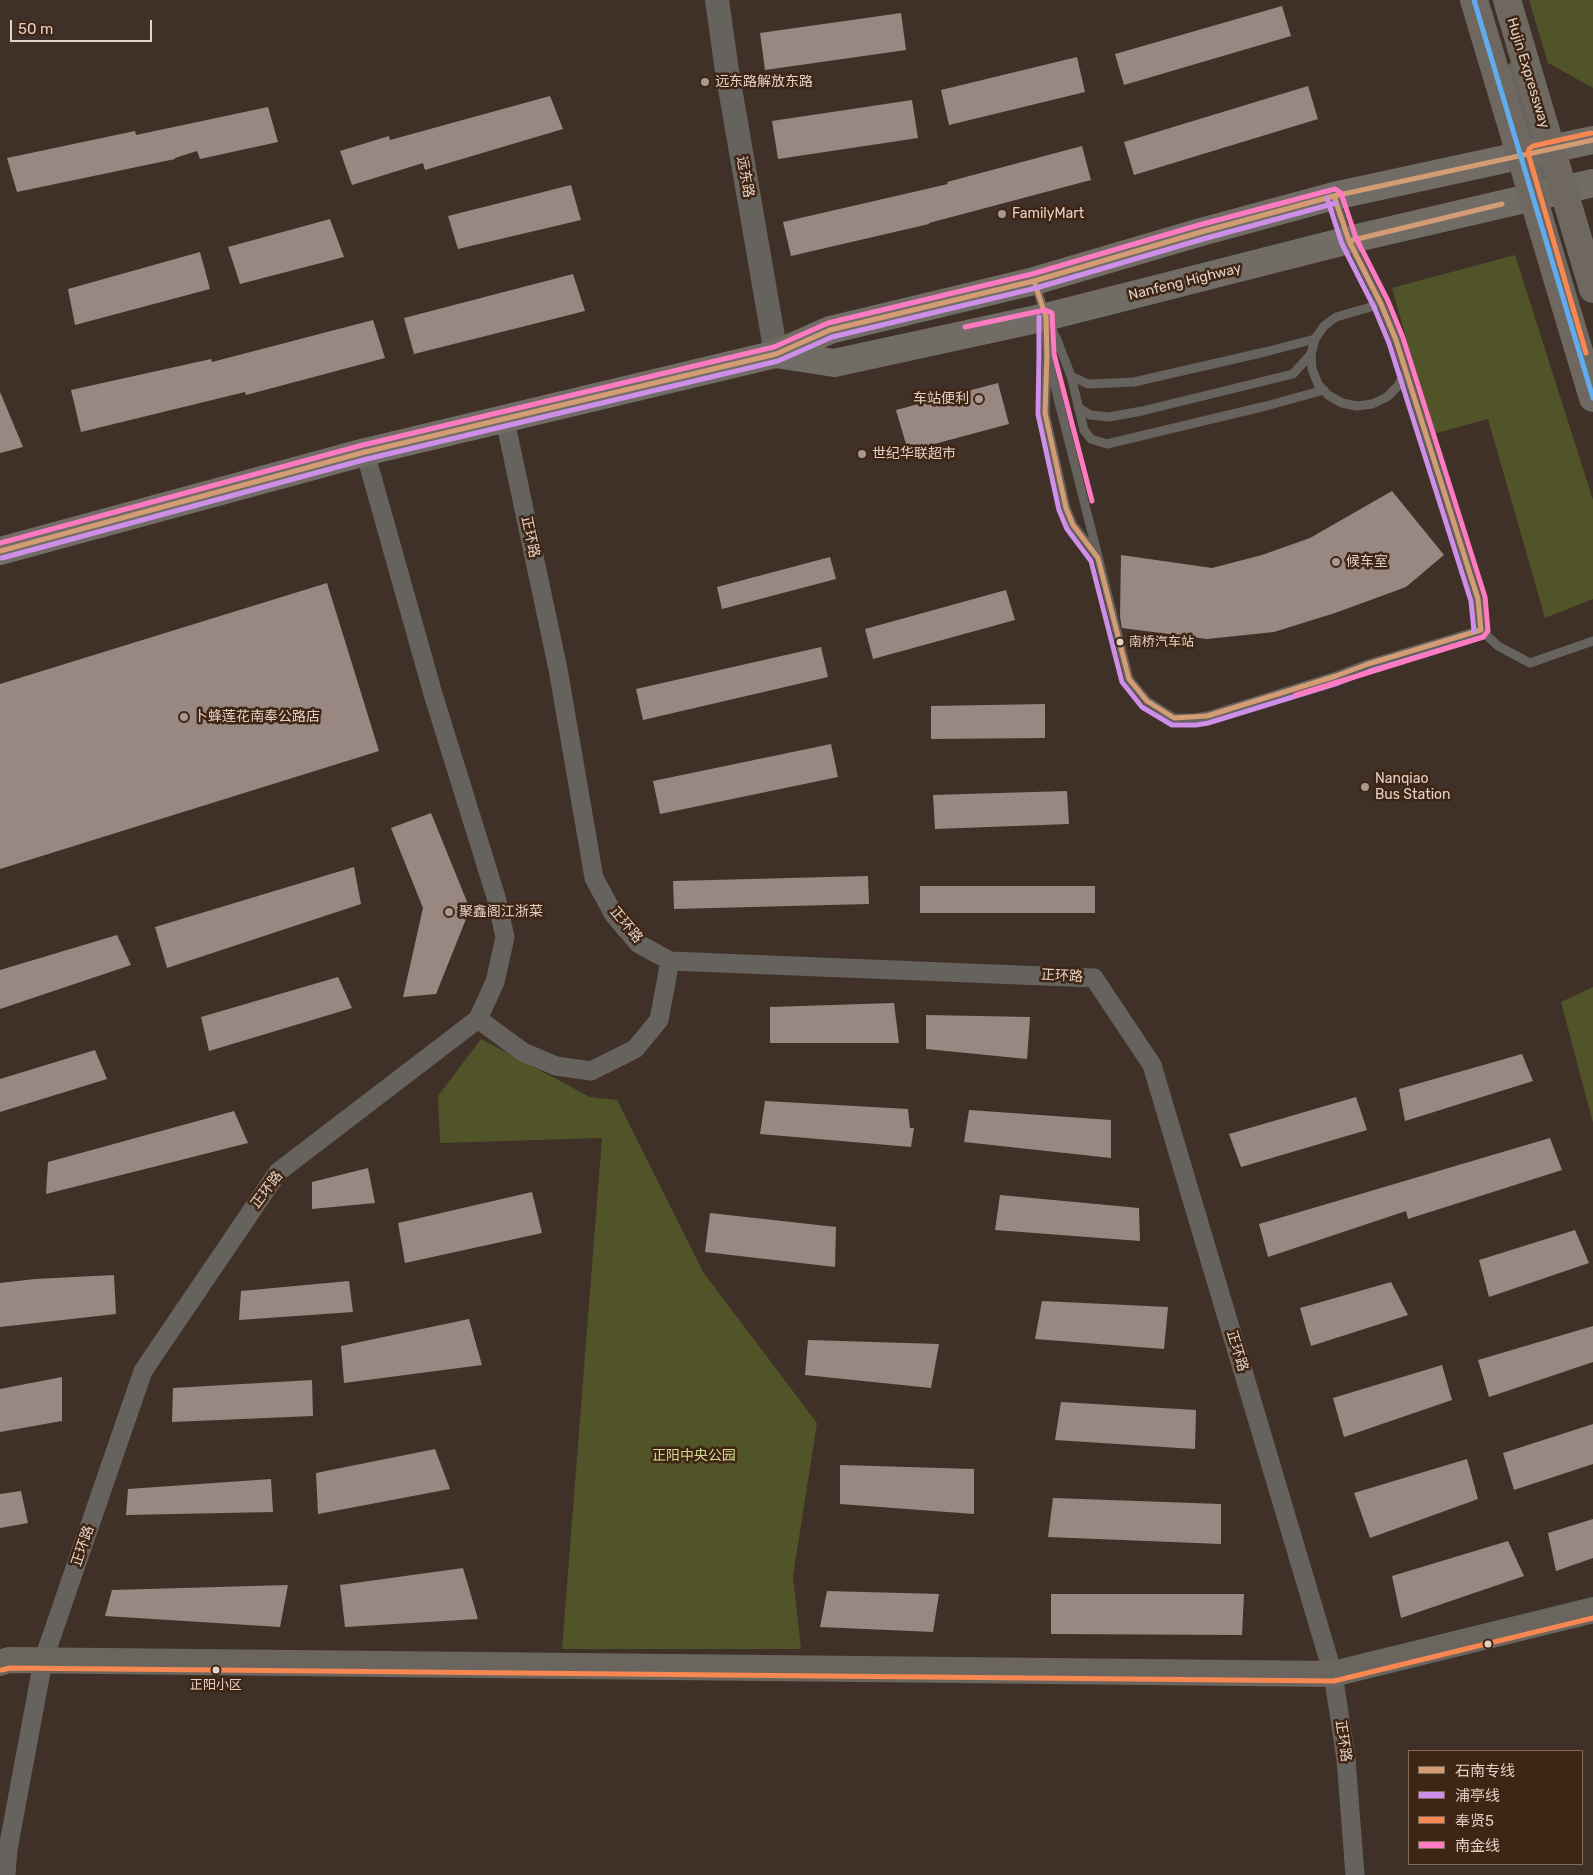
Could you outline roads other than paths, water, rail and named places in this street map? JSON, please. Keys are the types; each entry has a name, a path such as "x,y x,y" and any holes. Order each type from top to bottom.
{"highway":[{"path":"1474,0 1593,398"},
{"name":"Hujin Expressway","path":"1506,0 1593,289"}],"main road":[{"name":"Nanfeng Highway","path":"0,551 365,452 776,354 830,330 1034,280 1334,196 1593,140"},
{"name":"Nanfeng Highway","path":"776,354 834,363 1046,317 1349,241 1593,183"},
{"path":"0,1663 9,1660 1333,1674 1593,1610"}],"street":[{"name":"远东路","path":"717,0 730,90 776,354"},
{"path":"1494,0 1516,72 1546,194 1593,351"},
{"name":"正环路","path":"505,420 558,669 594,878 614,915 639,944 670,961 1094,978 1152,1065 1333,1674 1346,1759 1355,1875"},
{"name":"正环路","path":"6,1875 8,1849 43,1661 143,1370 278,1172 478,1019 495,982 505,937 496,897 433,694 365,452"},
{"path":"478,1019 523,1052 556,1066 591,1071 635,1049 659,1020 670,961"}],"lane":[{"path":"1334,196 1349,241 1382,304 1396,340 1478,599 1481,630 1498,646 1530,663 1593,640"},
{"path":"1034,280 1046,317 1058,340 1071,376 1084,430 1090,439 1108,444 1324,390"},
{"path":"1382,304 1336,317 1324,326 1315,339 1311,354 1312,369 1318,384 1328,395 1342,403 1357,406 1372,404 1387,398 1398,386 1405,372"},
{"path":"1046,317 1045,413 1066,508 1073,525 1098,558"},
{"path":"1071,376 1088,384 1134,382 1315,339"},
{"path":"1078,407 1090,415 1109,417 1142,411 1293,374 1311,354"},
{"path":"1047,355 1128,678 1147,701 1174,718 1195,718 1230,710 1277,693 1481,630"}],"place":[{"name":"远东路解放东路","path":"705,82"},
{"name":"FamilyMart","path":"1002,214"},
{"name":"车站便利","path":"979,399"},
{"name":"世纪华联超市","path":"862,454"},
{"name":"候车室","path":"1336,562"},
{"name":"南桥汽车站","path":"1120,642"},
{"name":"卜蜂莲花南奉公路店","path":"184,717"},
{"name":"Nanqiao Bus Station","path":"1365,787"},
{"name":"聚鑫阁江浙菜","path":"449,912"},
{"name":"正阳小区","path":"216,1670"}],"park label":[{"name":"正阳中央公园","path":"694,1456"}]}
